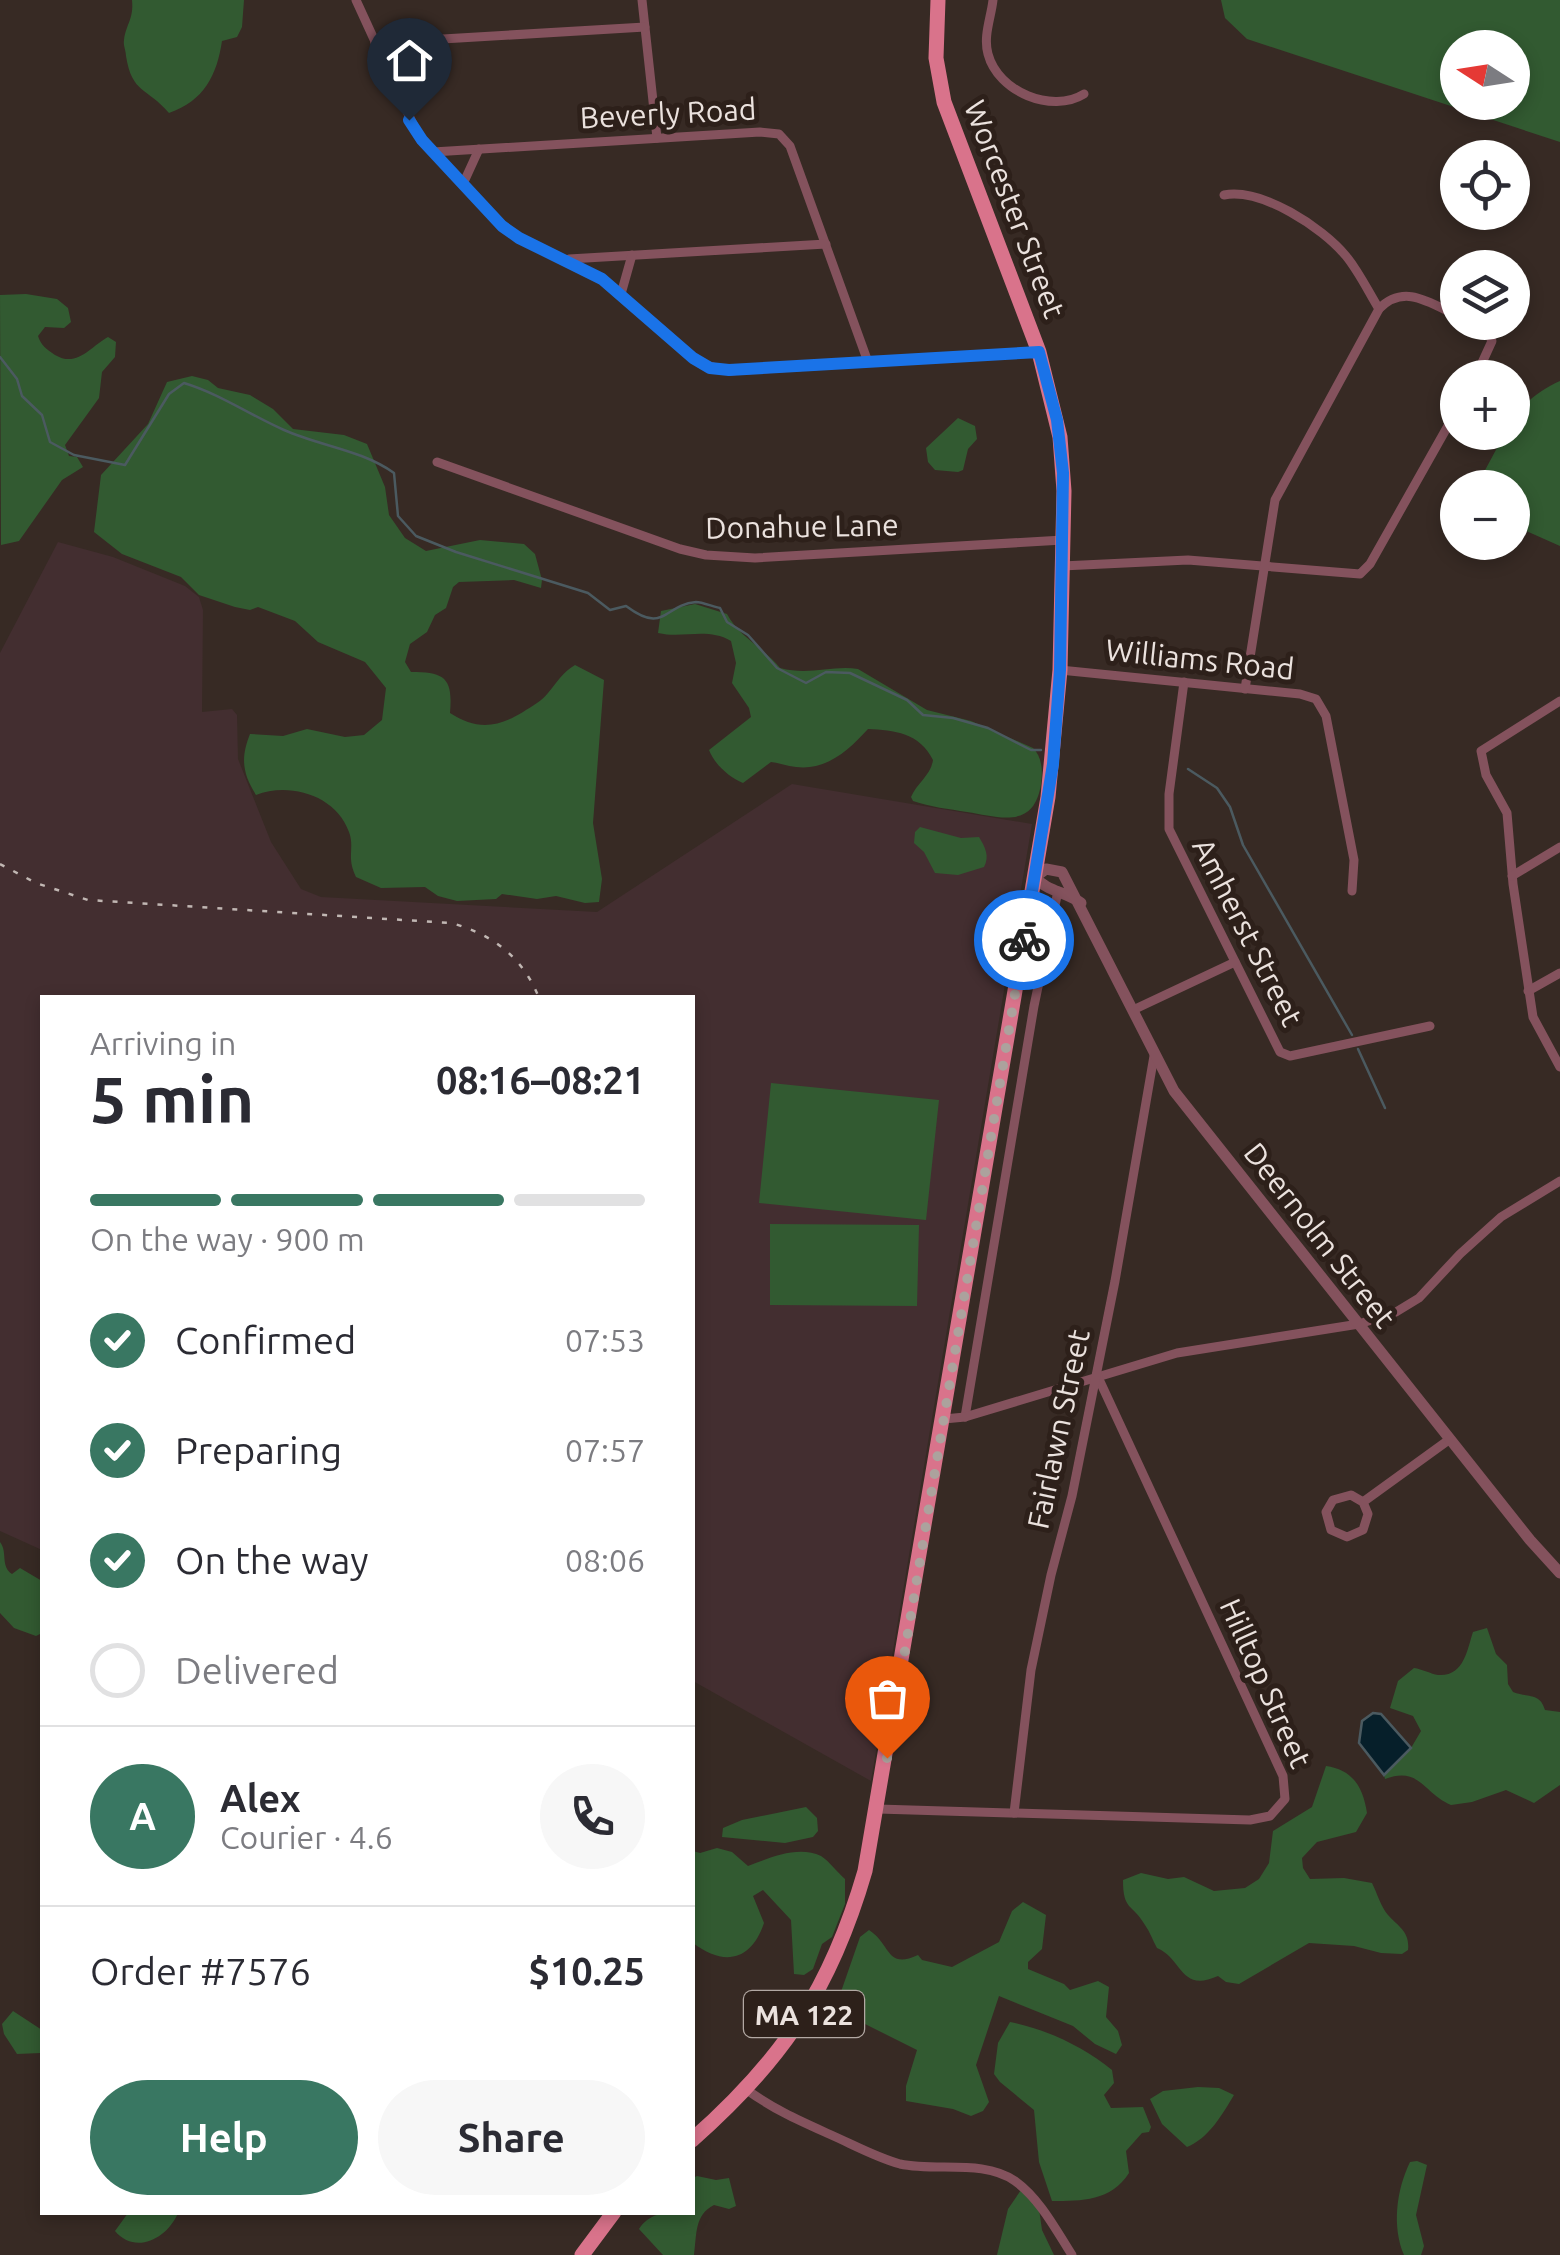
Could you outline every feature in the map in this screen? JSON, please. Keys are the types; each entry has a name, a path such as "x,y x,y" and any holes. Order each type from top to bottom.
{"main road":[{"name":"Worcester Street","path":"746,2090 794,2031 823,1983 848,1926 868,1860 1053,764 1063,540 1060,436 1039,352 944,102 936,58 938,0"},
{"name":"MA 122","path":"695,2137 746,2090"},
{"path":"582,2255 612,2215"}],"street":[{"path":"356,0 409,120 463,184 510,232 596,275 710,368 1039,352"},
{"path":"642,0 656,138"},
{"path":"993,0 986,44 997,71 1030,97 1057,104 1084,94"},
{"path":"375,43 645,27"},
{"name":"Beverly Road","path":"433,152 779,134 790,146 868,362"},
{"path":"463,184 478,149"},
{"path":"1224,194 1243,193 1264,199 1323,234 1356,271 1379,310"},
{"path":"565,259 826,244"},
{"path":"621,294 632,256"},
{"path":"1245,688 1278,492 1379,310 1394,297 1411,295 1440,308"},
{"path":"1062,566 1188,560 1267,564 1352,576 1364,572 1440,439"},
{"name":"Donahue Lane","path":"437,462 672,547 706,555 774,557 1063,540"},
{"name":"Williams Road","path":"1060,670 1311,697 1324,710 1354,860 1352,891"},
{"name":"Amherst Street","path":"1184,682 1168,806 1169,829 1280,1052 1287,1056 1430,1026"},
{"path":"1560,701 1481,752 1486,775 1506,808 1528,991 1537,1030 1560,1067"},
{"path":"1512,876 1560,847"},
{"name":"Deernolm Street","path":"1034,877 1046,869 1062,872 1081,903 1154,1056 1186,1107 1560,1573"},
{"path":"1034,877 1042,887 1081,903"},
{"path":"965,1416 1030,1026 1058,891"},
{"path":"1133,1010 1235,962"},
{"path":"1528,991 1560,972"},
{"name":"Fairlawn Street","path":"1014,1813 1032,1670 1096,1375 1154,1056"},
{"path":"944,1419 1193,1349 1359,1324 1413,1303 1501,1218 1560,1181"},
{"name":"Hilltop Street","path":"878,1809 1258,1820 1281,1806 1287,1792 1283,1776 1096,1375"},
{"path":"1363,1502 1450,1439"},
{"path":"1350,1494 1363,1502 1368,1518 1360,1533 1342,1537 1331,1530 1326,1512 1333,1500 1350,1494"},
{"path":"746,2090 790,2119 889,2160 1006,2176 1030,2196 1072,2255"}],"shaded area":[{"path":"58,542 113,557 185,586 199,597 203,610 202,712 232,709 237,715 238,759 271,842 301,889 321,897 597,912 792,784 1032,824 871,1781 695,1682 695,995 40,995 40,1549 0,1531 0,653"}],"green space":[{"path":"132,0 244,0 242,27 237,37 222,41 217,65 207,85 191,101 169,113 136,84 129,68 124,42"},
{"path":"1221,0 1560,0 1560,142 1493,120 1530,120 1530,30 1440,30 1440,103 1247,39 1225,18"},
{"path":"0,295 57,299 68,308 71,322 64,328 45,327 38,336 52,353 77,358 108,337 116,342 115,357 102,372 99,398 65,445 69,456 77,457 83,467 62,480 19,541 1,545"},
{"path":"192,376 208,380 218,388 250,395 273,409 293,429 344,435 367,444 385,487 389,515 405,538 426,551 480,540 524,544 535,554 541,588 514,580 459,582 453,587 446,608 435,615 427,632 410,644 405,662 411,672 432,673 444,679 450,692 450,713 487,725 523,712 543,698 575,665 604,680 593,823 602,879 599,902 502,894 496,899 457,901 438,896 425,887 381,888 356,877 349,832 334,809 296,791 256,795 244,766 250,734 283,736 307,729 345,737 364,735 382,720 386,688 365,662 318,642 295,621 258,607 235,607 199,595 181,577 122,554 94,532 101,475 148,424 167,382"},
{"path":"1560,381 1560,546 1530,533 1530,470 1485,470 1496,450 1530,450 1530,401"},
{"path":"958,418 975,426 977,439 968,449 963,470 935,470 928,462 926,448"},
{"path":"695,604 727,614 780,668 858,669 927,710 971,721 1033,748 1042,769 1037,799 1023,814 1013,817 913,801 911,797 933,760 928,751 897,732 868,729 827,762 793,767 771,762 743,783 728,774 709,750 751,717 732,683 736,663 731,641 704,634 658,633 661,611"},
{"path":"920,827 961,838 979,837 987,855 984,867 958,875 935,873 924,852 914,843"},
{"path":"771,1083 939,1100 926,1220 759,1203"},
{"path":"770,1224 919,1225 917,1306 770,1305"},
{"path":"0,1542 8,1571 12,1574 20,1568 40,1580 40,1634 14,1628 0,1613"},
{"path":"1487,1628 1496,1654 1507,1665 1508,1684 1513,1692 1537,1698 1545,1710 1560,1712 1560,1785 1534,1803 1506,1790 1451,1805 1414,1778 1385,1779 1384,1775 1411,1748 1421,1731 1413,1716 1390,1708 1398,1681 1414,1668 1438,1675 1454,1672 1463,1661 1473,1632"},
{"path":"1326,1766 1343,1771 1355,1781 1367,1813 1356,1832 1317,1842 1302,1858 1303,1868 1310,1879 1344,1878 1372,1883 1386,1912 1405,1934 1408,1950 1402,1954 1381,1953 1354,1946 1309,1943 1239,1984 1218,1976 1206,1980 1189,1978 1157,1948 1127,1902 1123,1880 1141,1873 1168,1879 1184,1877 1214,1891 1245,1888 1259,1879 1269,1863 1273,1831 1312,1807"},
{"path":"806,1807 817,1818 818,1831 813,1837 785,1843 722,1837 723,1828 742,1820"},
{"path":"717,1848 732,1852 748,1866 784,1854 812,1853 824,1858 845,1879 845,1904 813,1969 804,1975 794,1974 791,1920 763,1890 753,1896 764,1923 744,1953 725,1957 695,1944 695,1852"},
{"path":"1023,1902 1046,1915 1042,1949 1028,1962 1028,1969 1070,1990 1098,1981 1109,1987 1106,2017 1118,2031 1122,2045 1116,2054 1095,2044 1073,2026 999,1996 976,2065 989,2102 983,2111 971,2116 906,2101 906,2086 917,2050 835,2009 860,1937 869,1930 894,1957 908,1959 918,1955 922,1960 952,1967 999,1942 1012,1911"},
{"path":"13,2011 40,2029 40,2053 17,2054 2,2024"},
{"path":"1010,2022 1064,2040 1112,2070 1114,2083 1104,2095 1111,2108 1143,2107 1151,2127 1126,2151 1129,2173 1114,2189 1085,2200 1052,2201 1039,2162 1034,2110 994,2074 998,2043"},
{"path":"1219,2088 1234,2095 1208,2132 1187,2147 1162,2124 1150,2099 1163,2091"},
{"path":"1410,2162 1427,2165 1416,2215 1424,2246 1421,2255 1404,2255 1398,2233 1399,2197"},
{"path":"695,2177 729,2178 736,2206 729,2209 714,2205 703,2214 694,2255 663,2255 639,2229 656,2215 695,2215"},
{"path":"1021,2190 1039,2209 1042,2230 1054,2255 997,2255 1008,2209"},
{"path":"126,2215 177,2215 166,2230 150,2241 132,2242 115,2231"}],"water":[{"path":"1373,1713 1381,1714 1411,1748 1384,1775 1359,1743 1362,1721"}],"waterway":[{"path":"0,357 17,379 22,396 42,415 50,442 74,455 125,465 169,394 184,383 284,430 382,465 394,473 398,516 416,536 588,593 610,610 626,606 657,618 696,602 720,608 727,622 748,635 777,668 806,683 826,672 850,673 907,700 923,715 988,728 1031,750 1041,750"},
{"path":"1188,769 1217,788 1230,807 1243,845 1352,1035"},
{"path":"1358,1049 1385,1108"}],"railway":[{"path":"0,864 36,883 88,900 451,923 504,949 524,971 538,995"}],"way so far":[{"path":"887,1758 1024,940"}],"route":[{"path":"409,120 422,140 502,226 602,279 693,358 710,368 1039,352 1062,455 1060,670 1053,764 1024,940"}]}
